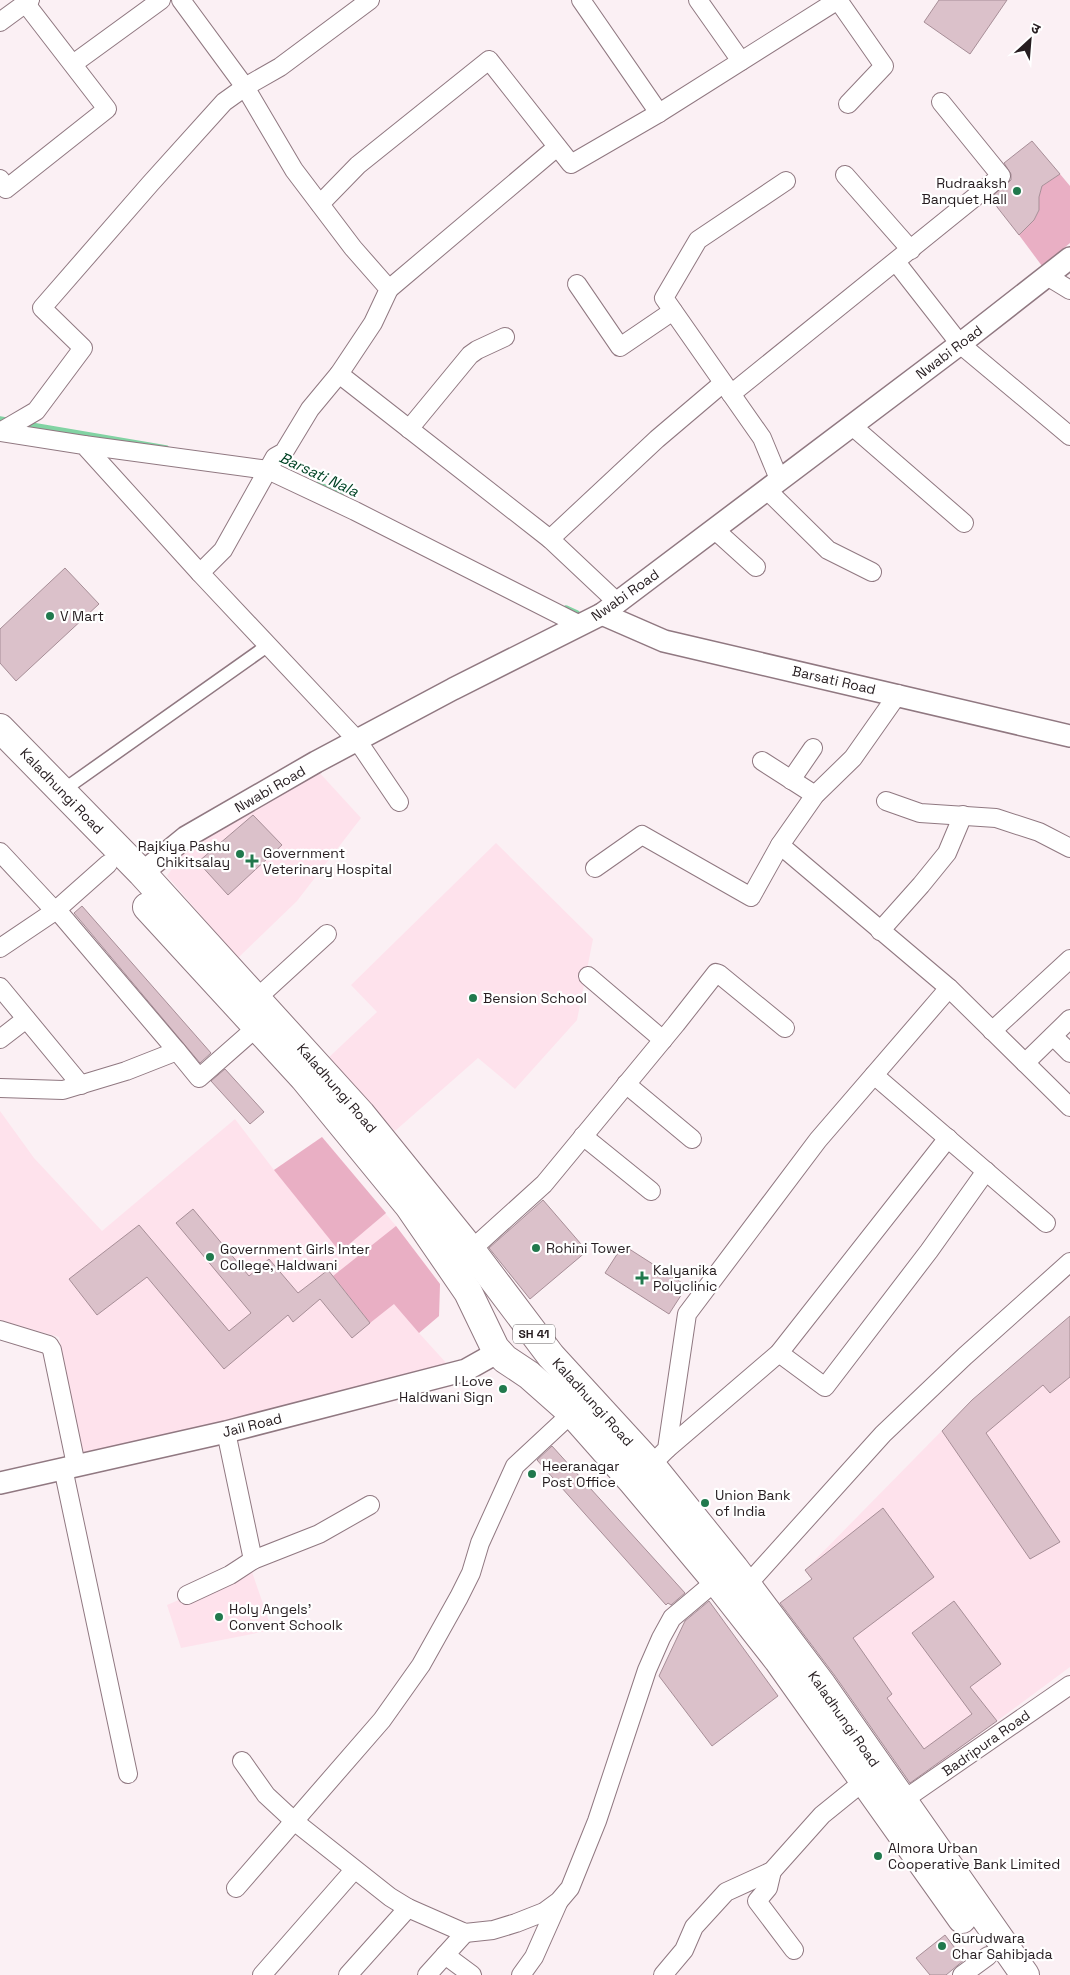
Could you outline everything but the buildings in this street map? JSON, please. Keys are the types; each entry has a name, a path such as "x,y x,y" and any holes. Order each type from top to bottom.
{"main road":[{"name":"Kaladhungi Road","path":"0,728 62,791 257,1027 304,1078 409,1206 468,1292 498,1352 506,1360 529,1375 572,1414 650,1465 716,1581 778,1660 864,1782 894,1806"},
{"name":"Kaladhungi Road","path":"0,755 108,864 136,879 257,998 361,1114 471,1250 551,1356 650,1465 747,1585 822,1685 894,1806 997,1958 1025,1975"},
{"path":"485,1328 498,1314 514,1308"},
{"path":"529,1375 541,1368 551,1356"}],"street":[{"path":"73,64 161,0"},
{"path":"181,0 245,87 294,170 353,248 389,289"},
{"path":"3,431 36,411 83,348 42,308 224,102 245,87 280,67 370,0"},
{"path":"581,0 659,113"},
{"path":"698,0 741,61"},
{"path":"320,204 358,165 489,60 571,164 659,113 741,61 819,5 839,0 884,66 848,104"},
{"path":"0,22 28,2 107,109 3,184"},
{"path":"550,539 657,439 896,262 1001,176 942,102"},
{"path":"200,573 223,550 272,464 284,452 310,409 339,374 374,323 389,289 557,147"},
{"path":"845,175 910,250"},
{"path":"786,181 698,240 664,298 762,438 773,484 828,550 872,572"},
{"name":"Nwabi Road","path":"136,879 186,837 357,740 453,689 580,626 610,608 960,344 1070,258"},
{"path":"896,262 960,344 1070,436"},
{"path":"1048,276 1070,290"},
{"path":"577,284 620,347 673,311"},
{"path":"410,429 470,355 505,337"},
{"path":"339,374 550,539 610,608"},
{"path":"851,425 964,523"},
{"path":"3,431 84,445 272,464 355,511 580,626"},
{"path":"84,445 267,646 357,740 399,802"},
{"path":"714,529 756,567"},
{"name":"Barsati Road","path":"610,608 664,641 898,694 1070,736"},
{"path":"62,791 267,646"},
{"path":"595,868 642,835 751,897 780,846 815,795 853,758 898,694"},
{"path":"791,780 813,748"},
{"path":"762,761 815,795"},
{"path":"886,801 920,813 996,818 1039,832 1070,848"},
{"path":"880,931 921,886 947,853 963,815"},
{"path":"780,846 948,988 1070,1107"},
{"path":"0,852 56,911 178,1051 199,1078 257,1027"},
{"path":"0,948 56,911 108,864"},
{"path":"257,998 327,934"},
{"path":"992,1031 1070,959"},
{"path":"471,1250 544,1184 716,973 720,974 785,1028"},
{"path":"588,976 663,1040"},
{"path":"0,987 81,1085"},
{"path":"650,1465 687,1314 818,1140 948,988"},
{"path":"0,1039 26,1019"},
{"path":"1024,1063 1070,1019"},
{"path":"1052,1036 1070,1053"},
{"path":"0,1088 63,1090 126,1071 178,1051"},
{"path":"874,1075 1046,1223"},
{"path":"626,1084 692,1139"},
{"path":"583,1136 651,1191"},
{"path":"650,1465 779,1353 948,1138"},
{"path":"779,1353 824,1387 929,1251 986,1170"},
{"path":"747,1585 883,1434 965,1356 1070,1262"},
{"path":"0,1330 49,1345 52,1350 69,1467 128,1774"},
{"name":"Jail Road","path":"0,1482 226,1432 466,1370 498,1352"},
{"path":"236,1888 382,1720 421,1665 470,1573 480,1543 515,1466 572,1414"},
{"path":"226,1432 253,1560"},
{"path":"187,1595 230,1575 253,1560 319,1534 370,1505"},
{"path":"242,1762 266,1795 294,1821 354,1870 408,1908 465,1933 493,1930 516,1923 544,1912 559,1901 570,1888 598,1821 647,1670 661,1638 672,1618 716,1581"},
{"name":"Badripura Road","path":"894,1806 1070,1685"},
{"path":"664,1975 684,1950 694,1927 726,1892 772,1871 822,1815 864,1782"},
{"path":"262,1975 354,1870"},
{"path":"772,1871 768,1888 757,1901 794,1950"},
{"path":"521,1975 534,1956 559,1901"},
{"path":"348,1975 408,1908"},
{"path":"427,1975 465,1933"},
{"path":"445,1955 472,1975"},
{"path":"962,1975 997,1958"}],"shaded area":[{"path":"1060,174 1070,186 1070,243 1042,266 1019,235 1034,220 1039,210 1039,197 1042,186"},
{"name":"Government Veterinary Hospital","path":"317,770 361,818 297,901 238,958 167,876 188,846"},
{"name":"Bension School","path":"496,843 593,939 577,1020 515,1089 478,1058 395,1131 326,1060 377,1012 351,985"},
{"name":"Government Girls Inter College, Haldwani","path":"0,1111 34,1158 102,1231 235,1119 274,1170 322,1137 396,1226 440,1284 439,1316 419,1333 449,1366 250,1418 83,1453 59,1337 0,1320"},
{"path":"322,1137 386,1213 340,1252 274,1170"},
{"path":"396,1226 440,1284 439,1316 419,1333 394,1304 370,1323 333,1276"},
{"path":"1070,1316 1070,1667 936,1766 901,1716 884,1700 892,1694 805,1570 970,1402"},
{"name":"Holy Angels' Convent Schoolk","path":"251,1569 272,1630 181,1648 167,1605"}],"waterway":[{"name":"Barsati Nala","path":"0,419 11,421"},
{"name":"Barsati Nala","path":"25,424 166,448"},
{"name":"Barsati Nala","path":"318,484 341,495"},
{"name":"Barsati Nala","path":"566,608 577,613"}],"place":[{"name":"Rudraaksh Banquet Hall","path":"1017,191"},
{"name":"V Mart","path":"50,616"},
{"name":"Rajkiya Pashu Chikitsalay","path":"240,854"},
{"name":"Government Veterinary Hospital","path":"252,861"},
{"name":"Bension School","path":"473,998"},
{"name":"Rohini Tower","path":"536,1248"},
{"name":"Government Girls Inter College, Haldwani","path":"210,1257"},
{"name":"Kalyanika Polyclinic","path":"642,1278"},
{"name":"I Love Haldwani Sign","path":"503,1389"},
{"name":"Heeranagar Post Office","path":"532,1474"},
{"name":"Union Bank of India","path":"705,1503"},
{"name":"Holy Angels' Convent Schoolk","path":"219,1617"},
{"name":"Almora Urban Cooperative Bank Limited","path":"878,1856"},
{"name":"Gurudwara Char Sahibjada","path":"942,1946"}]}
